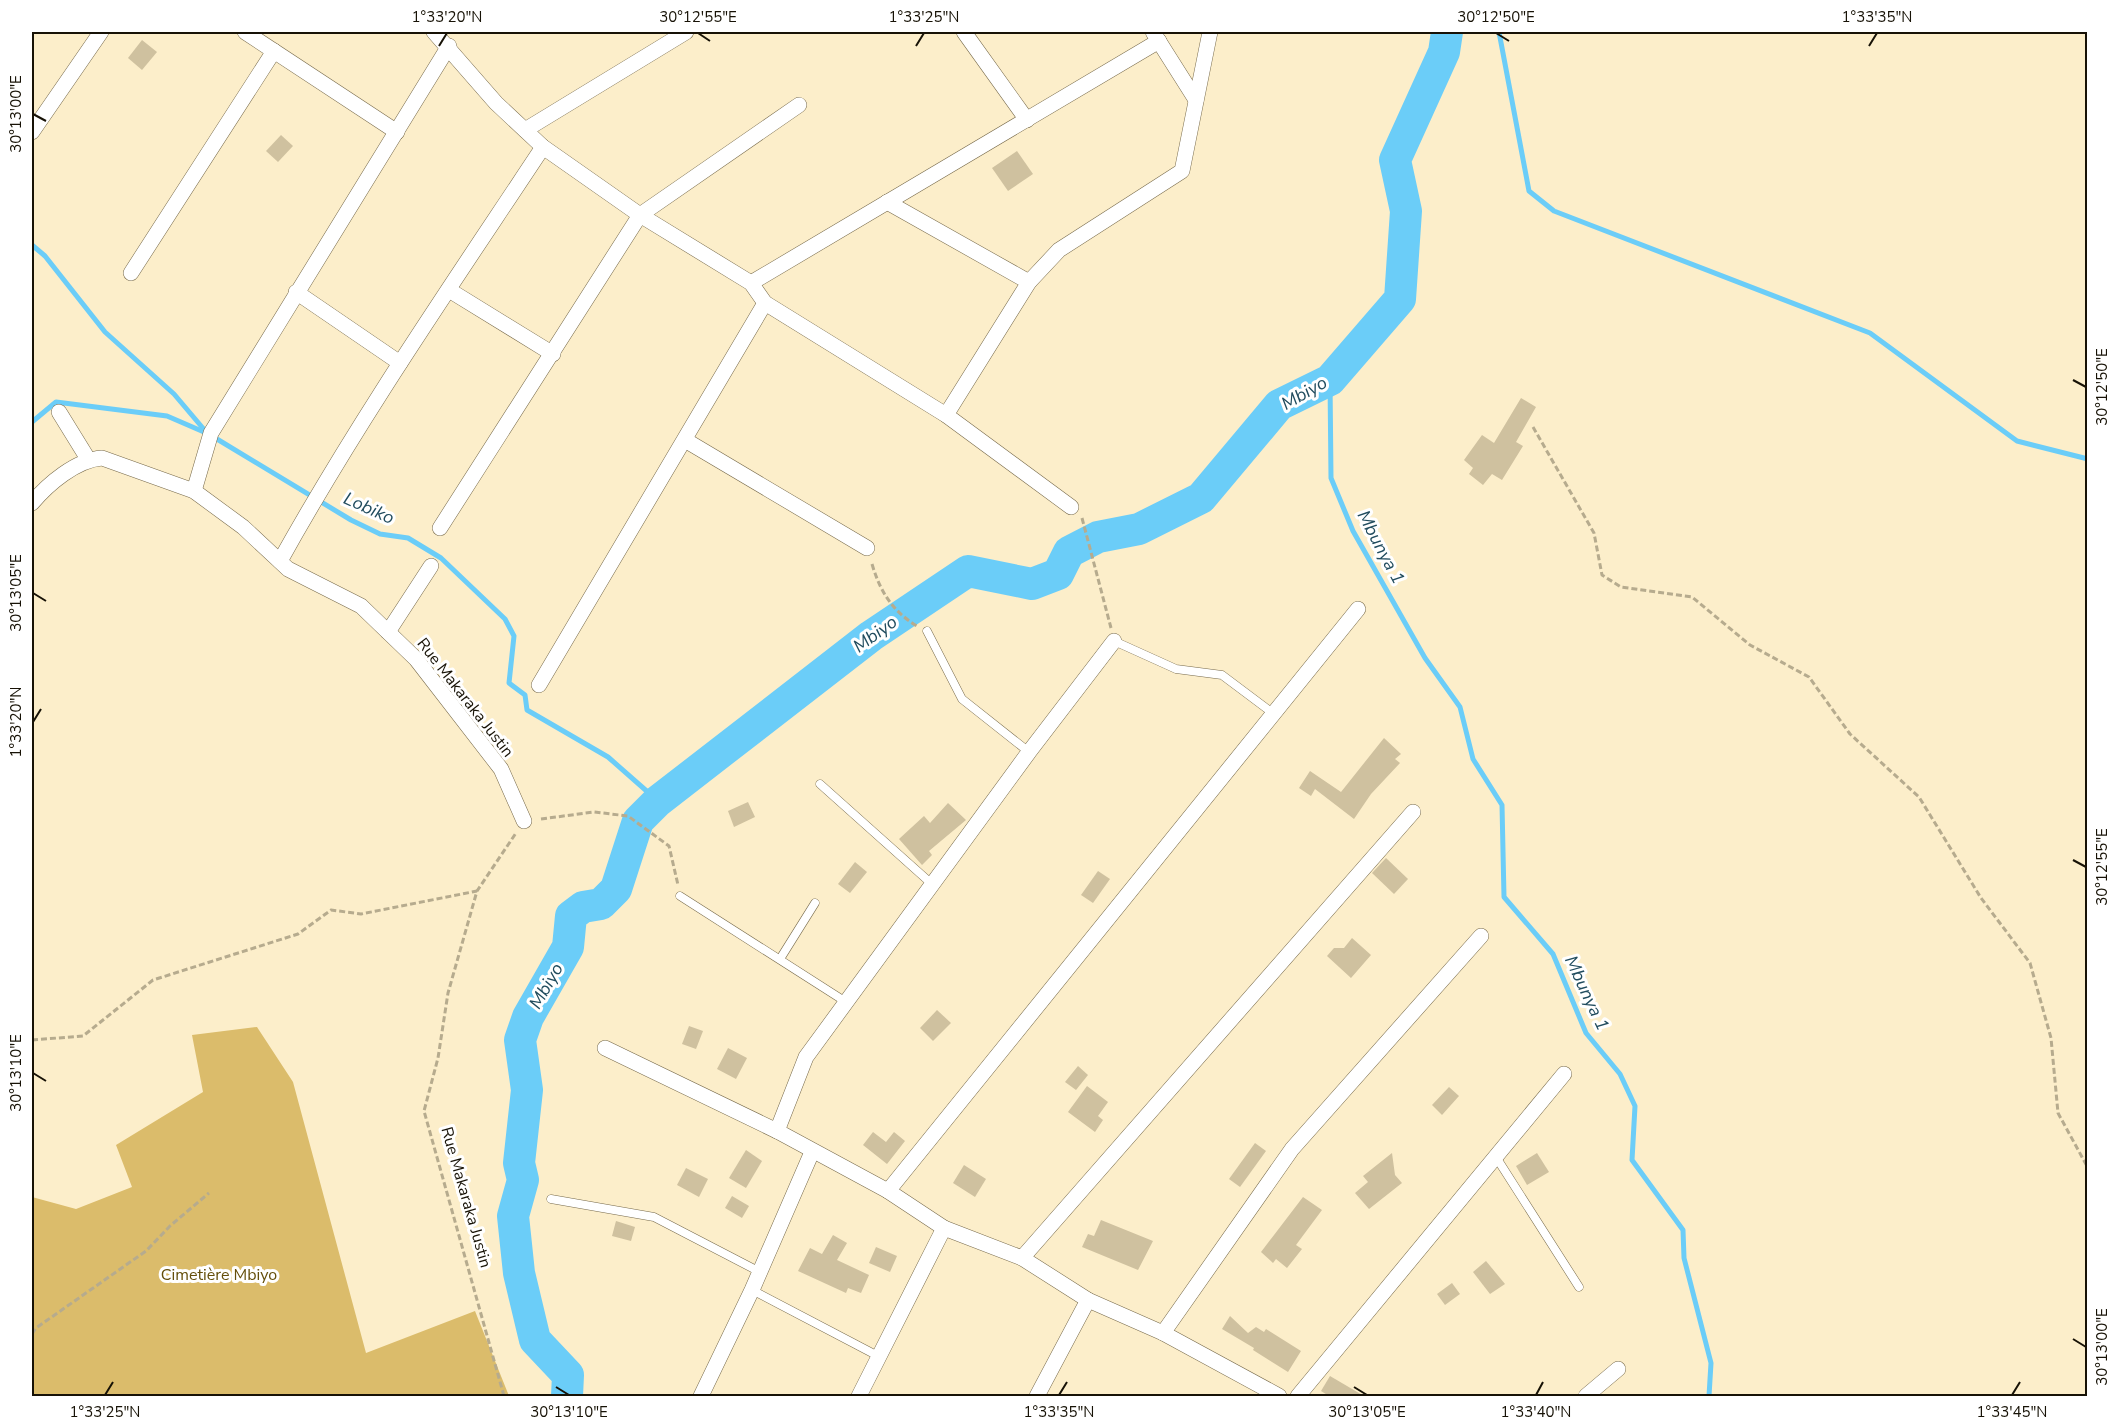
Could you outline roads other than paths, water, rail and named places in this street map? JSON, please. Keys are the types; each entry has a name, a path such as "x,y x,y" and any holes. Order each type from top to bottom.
{"street":[{"path":"32,132 101,32"},
{"path":"248,32 397,132"},
{"path":"434,32 449,46 496,103 543,147 640,214 751,283 765,303 946,415 1071,507"},
{"path":"525,130 686,32"},
{"path":"964,32 1027,120"},
{"path":"946,415 1029,282 1059,250 1182,171 1210,32"},
{"path":"751,283 1027,120 1156,36 1196,99"},
{"path":"194,491 211,434 449,46"},
{"path":"131,273 274,51"},
{"path":"440,528 553,354 640,214 799,105"},
{"path":"280,561 315,498 400,363 543,147"},
{"path":"887,202 1029,282"},
{"path":"449,290 553,354"},
{"path":"296,292 400,363"},
{"path":"539,685 765,303"},
{"path":"32,503 43,490 88,459 59,412"},
{"path":"685,440 867,548"},
{"name":"Rue Makaraka Justin","path":"88,459 102,458 194,491 243,527 288,569 361,606 416,659 501,769 524,821"},
{"path":"388,632 431,566"},
{"path":"888,1191 1358,609"},
{"path":"777,1131 806,1058 1029,752 1114,641"},
{"path":"1022,1258 1413,812"},
{"path":"1163,1333 1292,1149 1481,936"},
{"path":"605,1048 777,1131 812,1152 888,1191 944,1228 1022,1258 1088,1300 1163,1333 1278,1396"},
{"path":"1298,1396 1564,1074"},
{"path":"701,1396 752,1290 812,1152"},
{"path":"859,1396 944,1228"},
{"path":"1037,1396 1088,1300"},
{"path":"1586,1396 1618,1369"}],"lane":[{"path":"927,631 962,699 1029,752"},
{"path":"1114,641 1176,669 1222,675 1274,714"},
{"path":"820,784 933,885"},
{"path":"680,896 846,1002"},
{"path":"780,959 815,903"},
{"path":"1496,1157 1579,1287"},
{"path":"551,1199 654,1217 760,1272"},
{"path":"752,1290 878,1356"}],"waterway":[{"name":"Mbiyo","path":"567,1396 568,1375 535,1340 519,1273 513,1216 523,1180 519,1163 527,1090 520,1040 528,1017 568,947 571,916 583,907 601,904 616,889 638,821 658,801 871,636 968,571 1032,584 1058,574 1069,552 1098,537 1139,529 1201,498 1279,405 1330,380 1400,299 1406,211 1395,160 1444,52 1447,32"},
{"path":"1499,32 1529,191 1554,211 1870,333 2017,441 2088,459"},
{"name":"Lobiko","path":"32,245 45,256 105,332 174,394 207,433 351,520 380,534 408,538 441,558 505,619 514,636 509,683 525,695 527,710 608,757 658,801"},
{"name":"Mbunya 1","path":"1330,380 1331,478 1353,531 1425,658 1460,707 1473,759 1502,805 1504,897 1553,954 1586,1033 1620,1074 1635,1106 1632,1160 1683,1230 1684,1258 1711,1363 1709,1396"},
{"path":"32,422 56,402 167,416 204,432"}],"park label":[{"name":"Cimetière Mbiyo","path":"219,1274"}]}
